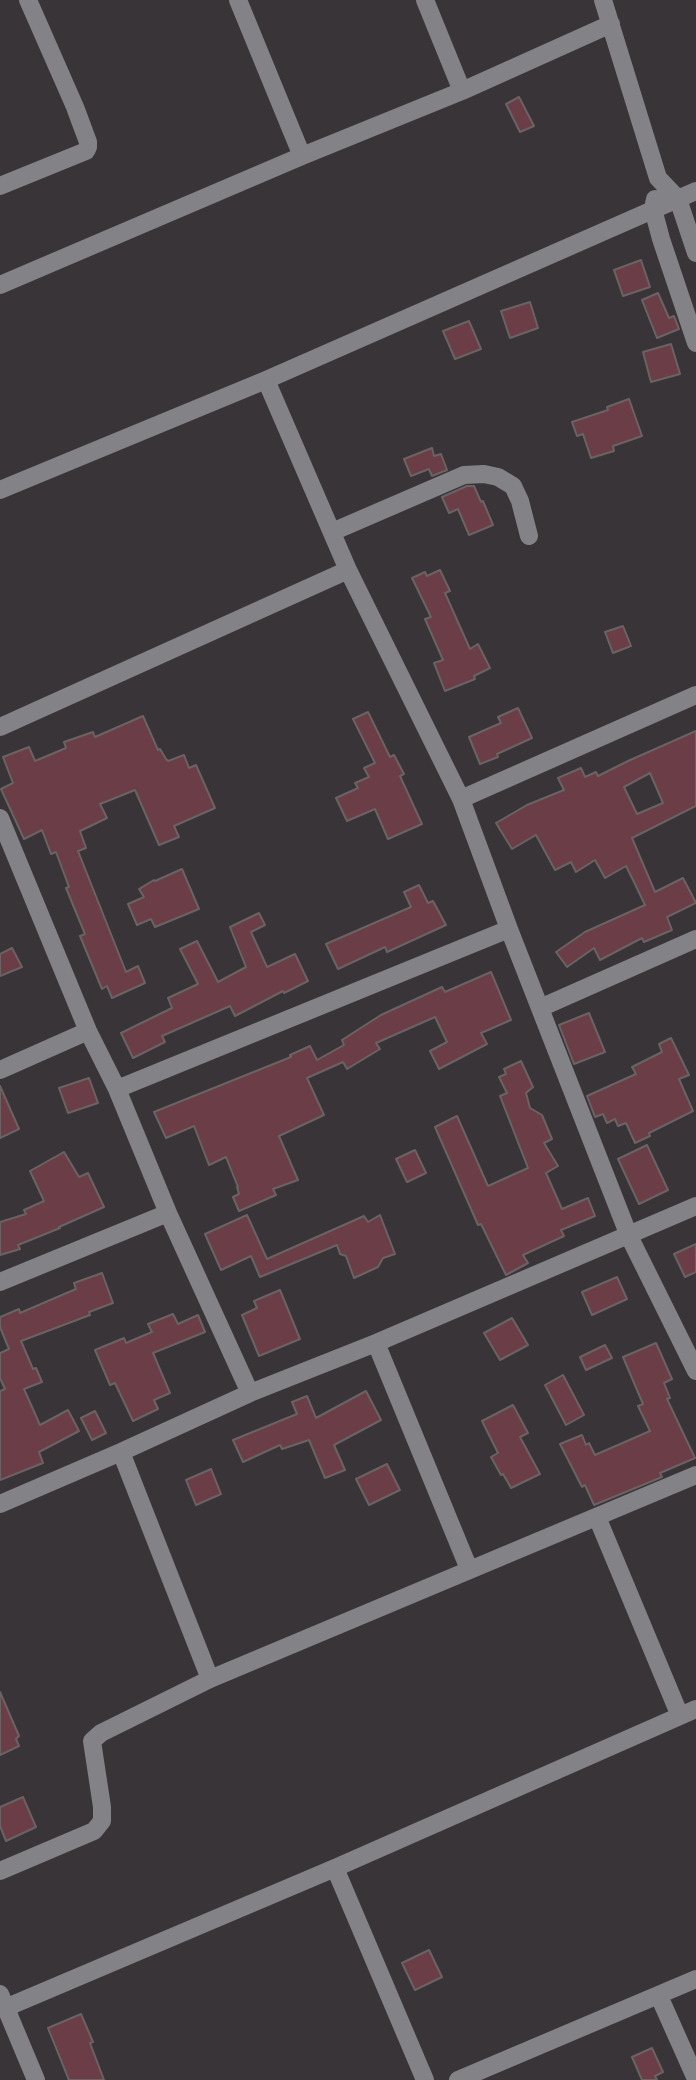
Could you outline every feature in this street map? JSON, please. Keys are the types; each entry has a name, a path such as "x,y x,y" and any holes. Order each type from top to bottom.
{"street":[{"path":"0,186 86,151 88,147 75,107 28,0"},
{"path":"238,0 302,156"},
{"path":"425,0 462,91"},
{"path":"603,0 658,178 653,209 696,344"},
{"path":"0,285 462,91 611,24"},
{"path":"658,178 678,199 696,253"},
{"path":"0,490 266,380 696,191"},
{"path":"266,380 348,570 461,799 629,1236 696,1371"},
{"path":"332,532 464,475 484,474 498,477 513,486 530,536"},
{"path":"0,726 348,570"},
{"path":"461,799 696,695"},
{"path":"0,818 6,847 88,1031 117,1089 168,1213 250,1393"},
{"path":"117,1089 509,929"},
{"path":"540,1008 696,939"},
{"path":"0,1070 88,1031"},
{"path":"0,1504 250,1393 376,1343 696,1206"},
{"path":"0,1282 168,1213"},
{"path":"376,1343 469,1569"},
{"path":"121,1452 210,1679"},
{"path":"0,1871 94,1831 102,1821 93,1741 101,1733 210,1679 696,1475"},
{"path":"29,2078 3,2001 335,1868 688,1713 597,1517"},
{"path":"335,1868 425,2080"},
{"path":"458,2080 696,1979"},
{"path":"659,1996 696,2079"}],"building":[{"path":"519,97 534,126 520,132 506,104"},
{"path":"641,260 650,287 623,296 614,270"},
{"path":"658,293 669,318 674,316 679,329 657,338 642,300"},
{"path":"530,302 538,328 510,338 501,311"},
{"path":"469,321 481,349 455,359 443,331"},
{"path":"671,344 680,374 651,382 643,352"},
{"path":"629,399 642,436 613,446 614,451 591,458 583,434 577,436 572,422 608,410 607,407"},
{"path":"432,448 434,456 441,454 447,470 432,476 429,469 411,476 404,459"},
{"path":"467,486 474,486 493,525 469,535 458,509 449,513 442,497"},
{"path":"440,570 450,591 445,593 470,649 478,644 490,668 474,676 475,679 445,691 434,663 443,660 425,619 431,617 412,578 425,572 427,576"},
{"path":"623,626 631,646 613,653 605,632"},
{"path":"518,708 532,738 480,764 469,737 501,723 498,717"},
{"path":"368,712 390,757 394,755 404,774 400,776 422,824 388,839 375,809 347,821 336,798 358,788 355,783 369,777 364,768 375,763 353,719"},
{"path":"143,716 158,750 160,749 168,761 184,755 189,768 196,765 215,808 174,826 179,837 159,845 135,790 100,804 107,818 80,831 86,848 78,851 126,972 138,966 145,983 112,998 107,986 102,989 80,936 85,934 66,888 69,887 56,852 51,854 42,830 24,839 1,789 13,783 3,757 29,747 35,761 66,748 64,742 93,732 95,737"},
{"path":"696,731 696,806 632,838 655,892 683,878 696,903 667,917 672,930 644,942 642,938 600,960 594,948 567,967 556,952 585,932 645,905 633,880 626,866 605,878 595,860 576,872 571,862 555,870 536,835 512,849 496,823 527,805 564,790 558,778 581,768 585,777 596,772 598,776","holes":["650,773 663,803 637,814 624,787"]},
{"path":"182,869 199,909 155,927 151,919 137,925 128,904 144,897 139,889"},
{"path":"419,885 428,903 433,901 446,925 387,952 385,947 338,969 326,944 411,907 404,892"},
{"path":"259,913 265,925 251,932 267,967 295,954 308,981 235,1016 230,1006 162,1036 165,1042 133,1058 121,1033 172,1008 168,998 198,984 180,949 197,941 218,982 246,967 230,927"},
{"path":"12,948 22,967 0,976 0,954"},
{"path":"491,972 511,1020 481,1033 487,1044 439,1069 430,1051 447,1042 435,1017 376,1043 380,1049 347,1069 343,1062 307,1078 324,1115 279,1136 298,1180 273,1189 276,1195 239,1211 233,1197 239,1194 238,1187 226,1157 209,1165 194,1126 166,1138 154,1112 291,1057 290,1055 310,1046 317,1060 344,1045 342,1040 381,1015 442,987 445,992"},
{"path":"589,1013 605,1052 574,1064 559,1025"},
{"path":"671,1038 689,1075 679,1079 693,1111 635,1143 626,1123 618,1126 615,1119 607,1123 603,1114 595,1117 587,1096 636,1074 632,1067 662,1052 659,1044"},
{"path":"521,1061 533,1087 526,1093 530,1108 542,1115 552,1139 544,1143 558,1166 546,1173 562,1209 588,1198 595,1216 561,1230 564,1236 523,1255 528,1263 506,1275 481,1224 478,1225 435,1127 457,1116 488,1186 528,1168 500,1096 507,1093 499,1077 506,1074 504,1069"},
{"path":"89,1078 98,1103 68,1113 59,1088"},
{"path":"0,1086 19,1129 0,1138"},
{"path":"647,1145 668,1190 639,1204 618,1159"},
{"path":"415,1150 426,1173 407,1182 396,1159"},
{"path":"64,1152 79,1177 88,1173 104,1207 18,1245 20,1249 0,1255 0,1222 26,1214 24,1210 44,1201 30,1171"},
{"path":"247,1215 267,1259 364,1216 368,1222 380,1215 395,1254 383,1258 378,1267 354,1278 346,1256 340,1254 337,1245 260,1277 251,1256 221,1270 205,1234"},
{"path":"696,1244 696,1272 685,1277 674,1254"},
{"path":"102,1273 113,1303 89,1312 90,1315 21,1341 42,1382 24,1389 40,1425 68,1410 79,1431 39,1452 43,1463 0,1480 0,1391 5,1389 0,1378 0,1353 9,1349 0,1327 0,1317 19,1309 20,1313 76,1289 74,1283"},
{"path":"617,1277 627,1299 592,1315 582,1292"},
{"path":"280,1290 300,1339 259,1356 242,1315 257,1308 254,1301"},
{"path":"173,1314 178,1324 198,1315 205,1332 153,1353 170,1393 154,1400 158,1409 133,1421 115,1383 110,1385 95,1350 124,1338 126,1343 152,1332 148,1324"},
{"path":"512,1318 528,1345 500,1360 484,1333"},
{"path":"656,1343 672,1379 664,1383 670,1398 667,1399 695,1458 660,1473 662,1477 594,1505 560,1444 582,1435 595,1455 650,1431 638,1406 643,1404 623,1357"},
{"path":"605,1345 612,1358 586,1370 580,1357"},
{"path":"563,1375 584,1415 566,1425 545,1385"},
{"path":"366,1391 381,1420 334,1445 345,1470 325,1478 309,1440 282,1449 280,1445 243,1462 233,1440 297,1414 292,1402 307,1396 316,1418"},
{"path":"513,1405 528,1433 520,1437 540,1474 511,1488 491,1457 498,1453 482,1421"},
{"path":"95,1411 106,1433 92,1440 81,1418"},
{"path":"387,1464 400,1490 369,1505 356,1479"},
{"path":"211,1469 221,1494 196,1505 186,1480"},
{"path":"0,1692 19,1736 16,1739 19,1746 0,1755"},
{"path":"23,1797 36,1827 6,1841 0,1826 0,1807"},
{"path":"429,1950 442,1977 415,1990 402,1963"},
{"path":"81,2014 93,2042 90,2043 104,2080 69,2080 48,2028"},
{"path":"652,2048 663,2072 655,2076 657,2080 642,2080 632,2057"}]}
